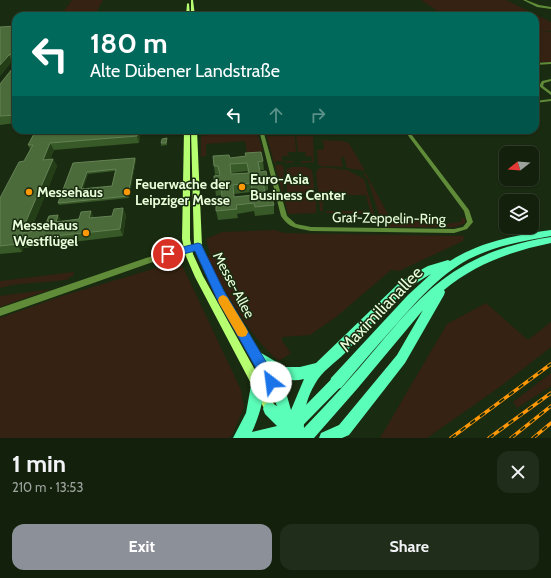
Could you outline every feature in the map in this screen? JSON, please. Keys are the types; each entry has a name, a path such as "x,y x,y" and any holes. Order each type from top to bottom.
{"highway":[{"name":"Maximilianallee","path":"294,436 336,383 428,282 456,262 493,246 518,238 551,233"},
{"path":"254,438 294,436 347,392 428,297 453,278 479,263 503,252 526,245 551,240"},
{"path":"294,436 301,399 319,368 337,352 395,292 415,279 442,265 456,262"},
{"path":"326,438 337,434 342,434 401,359 444,285"},
{"path":"256,356 273,369 288,375 304,374 319,368"},
{"path":"240,438 252,419 257,385"},
{"path":"282,401 294,436"},
{"path":"270,409 294,436"}],"main road":[{"path":"188,0 188,12"},
{"path":"192,0 193,12"},
{"name":"Messe-Allee","path":"191,134 198,246 220,294 282,401"},
{"name":"Messe-Allee","path":"191,134 186,239 187,249 199,277 270,409"}],"street":[{"path":"524,0 538,6 551,7"},
{"path":"539,64 551,64"},
{"path":"551,80 543,82 541,86 551,94"},
{"path":"539,102 551,100"},
{"name":"Graf-Zeppelin-Ring","path":"262,134 284,216 294,226 311,229 454,231 465,228 470,222 467,211 409,134"},
{"path":"0,312 149,260 198,246"}],"shaded area":[{"path":"72,0 103,0 96,12 63,12"},
{"path":"421,0 506,0 531,12 499,12 439,12"},
{"path":"539,16 551,22 551,31 539,32"},
{"path":"539,32 551,32 551,62 539,62"},
{"path":"211,134 257,134 263,151 247,153 245,141 206,144 206,156 201,157 202,136"},
{"path":"266,134 268,134 268,136 295,136 296,152 288,152 287,153 290,156 282,156 282,161 293,161 293,163 278,161 274,163"},
{"path":"296,136 313,136 314,162 301,163 301,161 312,161 311,156 304,156 306,154 305,152 298,152"},
{"path":"316,140 342,141 349,143 365,171 347,168 344,157 341,157 343,167 320,166 318,164 317,150 324,149 323,141"},
{"path":"275,165 282,165 284,168 284,196 316,197 316,213 288,214"},
{"path":"292,167 305,167 312,170 315,194 287,194 286,172 287,169"},
{"path":"322,167 347,170 364,179 374,214 326,213 326,211 370,211 366,195 346,195 346,193 322,193 323,212 320,211 316,172"},
{"path":"363,174 366,174 391,220 415,218 442,221 444,224 462,222 460,219 465,218 465,223 455,227 385,227 391,225 379,214 368,180"},
{"path":"274,230 285,233 464,236 463,241 399,271 391,270 336,317 310,335 282,337 282,341 291,353 279,361 268,351 248,327 205,257 210,255 206,239 222,232"},
{"path":"173,263 182,265 241,390 244,407 232,435 229,438 0,438 0,318 62,296"},
{"path":"74,272 73,276 69,277 69,279 52,282 17,284 0,288 0,281"},
{"path":"52,289 0,307 0,296"},
{"path":"486,303 528,340 551,322 551,347 501,386 427,438 380,438 447,324"},
{"path":"551,373 551,386 517,408 513,402"}],"building":[{"path":"12,26 12,54 9,55 0,65 0,27"},
{"path":"12,69 12,115 0,116 0,84"},
{"path":"34,134 137,134 137,136 50,143 43,160 53,159 21,233 43,230 49,216 58,215 56,222 79,219 81,212 91,211 89,218 112,216 114,209 123,208 120,229 18,240 17,244 0,246 0,198 19,162 24,161 33,145 28,145"},
{"path":"167,138 166,143 161,143 162,139"},
{"path":"261,152 263,161 258,162 260,172 266,171 268,182 263,182 265,193 271,193 274,205 255,207 254,203 236,205 237,209 216,211 216,198 222,198 221,186 215,187 214,176 220,175 218,166 214,166 213,156 229,155 230,158 246,156 245,153","holes":["247,163 249,173 231,174 230,164","251,183 253,195 234,197 233,185"]},
{"path":"135,158 128,196 58,203 73,163","holes":["116,169 112,186 81,189 87,172"]}],"railway":[{"path":"451,438 551,364"},
{"path":"489,438 551,393"},
{"path":"511,438 551,406"},
{"path":"533,438 551,423"}],"slow traffic":[{"path":"223,300 242,332"}],"place":[{"name":"Euro-Asia Business Center","path":"242,187"},
{"name":"Messehaus","path":"29,192"},
{"name":"Feuerwache der Leipziger Messe","path":"127,192"},
{"name":"Messehaus Westflügel","path":"86,233"}],"route":[{"path":"168,254 198,246 202,259 220,294 271,382"}]}
